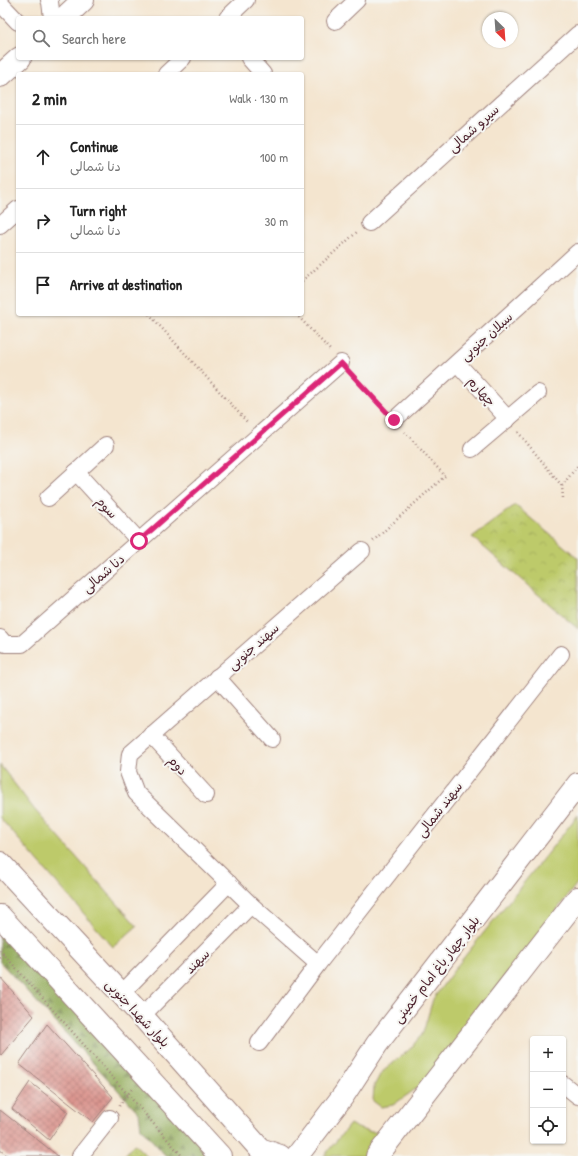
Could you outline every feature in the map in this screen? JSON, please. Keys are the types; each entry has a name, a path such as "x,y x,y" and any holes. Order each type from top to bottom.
{"main road":[{"path":"66,16 84,0"},
{"path":"0,76 18,60"},
{"name":"بلوار چهار باغ امام خمینی","path":"297,1156 343,1096 377,1044 578,784"},
{"name":"بلوار شهدا جنوبی","path":"0,863 267,1154"},
{"path":"377,1156 578,898"},
{"path":"0,916 220,1156"}],"street":[{"path":"49,0 52,16"},
{"path":"229,16 246,0"},
{"path":"335,21 357,0"},
{"path":"0,3 16,20"},
{"name":"سیرو شمالی","path":"368,222 578,34"},
{"path":"168,72 181,60"},
{"path":"251,60 261,72"},
{"path":"0,225 16,211"},
{"name":"سبلان جنوبی","path":"394,420 578,252"},
{"name":"دنا شمالی","path":"0,638 5,644 22,644 341,363"},
{"name":"چهارم","path":"457,363 508,419"},
{"path":"472,449 538,394"},
{"path":"48,498 106,445"},
{"name":"سوم","path":"76,472 139,541"},
{"name":"سهند جنوبی","path":"229,883 136,793 128,772 130,754 362,551"},
{"name":"سهند شمالی","path":"259,1043 318,964 561,654"},
{"path":"217,677 272,740"},
{"name":"دوم","path":"151,735 206,795"},
{"path":"121,994 229,883 251,905 318,964"},
{"name":"سهند","path":"142,1016 251,905"},
{"path":"566,1086 578,1096"},
{"path":"80,1156 110,1118"}],"path":[{"path":"304,279 368,222"},
{"path":"151,316 259,435"},
{"path":"298,316 446,476 362,551"},
{"path":"508,419 562,486 563,498"},
{"path":"562,486 578,465"},
{"path":"0,950 182,1156"},
{"path":"0,958 4,954"}],"green space":[{"path":"515,505 578,558 578,629 472,537"},
{"path":"0,765 34,809 137,926 113,947 0,818"},
{"path":"578,815 578,882 427,1081 393,1105 381,1107 373,1101 374,1086 381,1073 410,1049 423,1033 433,999 457,966"},
{"path":"0,927 213,1156 166,1156 141,1128 139,1113 0,962"},
{"path":"350,1124 367,1131 384,1132 365,1156 324,1156"},
{"path":"134,1144 147,1156 124,1156"}],"building":[{"path":"0,977 34,1016 1,1055 0,1054"},
{"path":"47,1024 113,1097 93,1122 19,1064"},
{"path":"30,1082 68,1112 49,1140 12,1109"},
{"path":"0,1110 58,1156 8,1156 0,1150"}],"route":[{"path":"139,541 341,363 394,420"}]}
